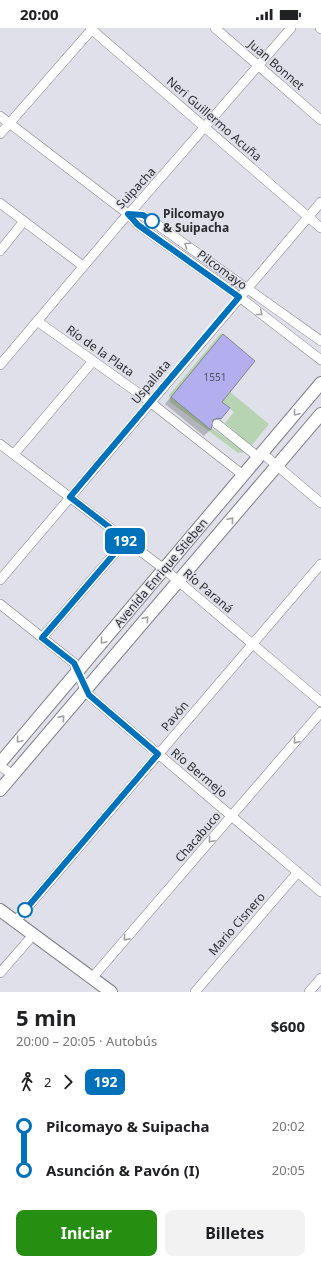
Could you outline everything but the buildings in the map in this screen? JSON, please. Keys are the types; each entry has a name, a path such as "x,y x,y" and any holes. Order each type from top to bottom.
{"main road":[{"name":"Avenida Enrique Stieben","path":"0,763 321,383"},
{"name":"Avenida Enrique Stieben","path":"0,790 321,414"},
{"path":"0,910 111,992"}],"street":[{"path":"0,134 92,28"},
{"name":"Neri Guillermo Acuña","path":"92,28 321,228"},
{"name":"Juan Bonnet","path":"215,28 321,120"},
{"name":"Suipacha","path":"0,365 83,266 291,28"},
{"name":"Pilcomayo","path":"0,116 128,214 138,225 239,297 321,360"},
{"name":"Uspallata","path":"0,580 246,288 321,202"},
{"path":"0,203 83,266"},
{"name":"Pilcomayo","path":"128,214 141,215 148,218 321,341"},
{"path":"0,251 24,221"},
{"name":"Río de la Plata","path":"37,321 150,402 243,475"},
{"path":"14,454 93,361"},
{"path":"217,424 248,449 277,466 321,503"},
{"name":"Río Paraná","path":"0,444 164,569 321,702"},
{"path":"42,638 126,540"},
{"name":"Pavón","path":"15,922 321,564"},
{"name":"Río Bermejo","path":"0,604 74,663 85,690 93,699 321,892"},
{"name":"Chacabuco","path":"92,978 321,712"},
{"path":"0,766 13,775"},
{"name":"Mario Cisnero","path":"195,992 298,872"},
{"path":"0,973 33,935"},
{"path":"309,992 321,978"}],"green space":[{"path":"221,333 223,334 171,397 211,430 213,429 245,452 238,453 170,402 169,395"},
{"path":"230,392 269,424 251,446 225,423 234,412 222,402"}],"bus line":[{"name":"192","path":"25,910 158,754 89,695 85,690 74,663 42,638 126,540 70,497 239,297 138,225 128,214 143,215 152,221"}],"place":[{"name":"Pilcomayo & Suipacha","path":"152,221"}]}
